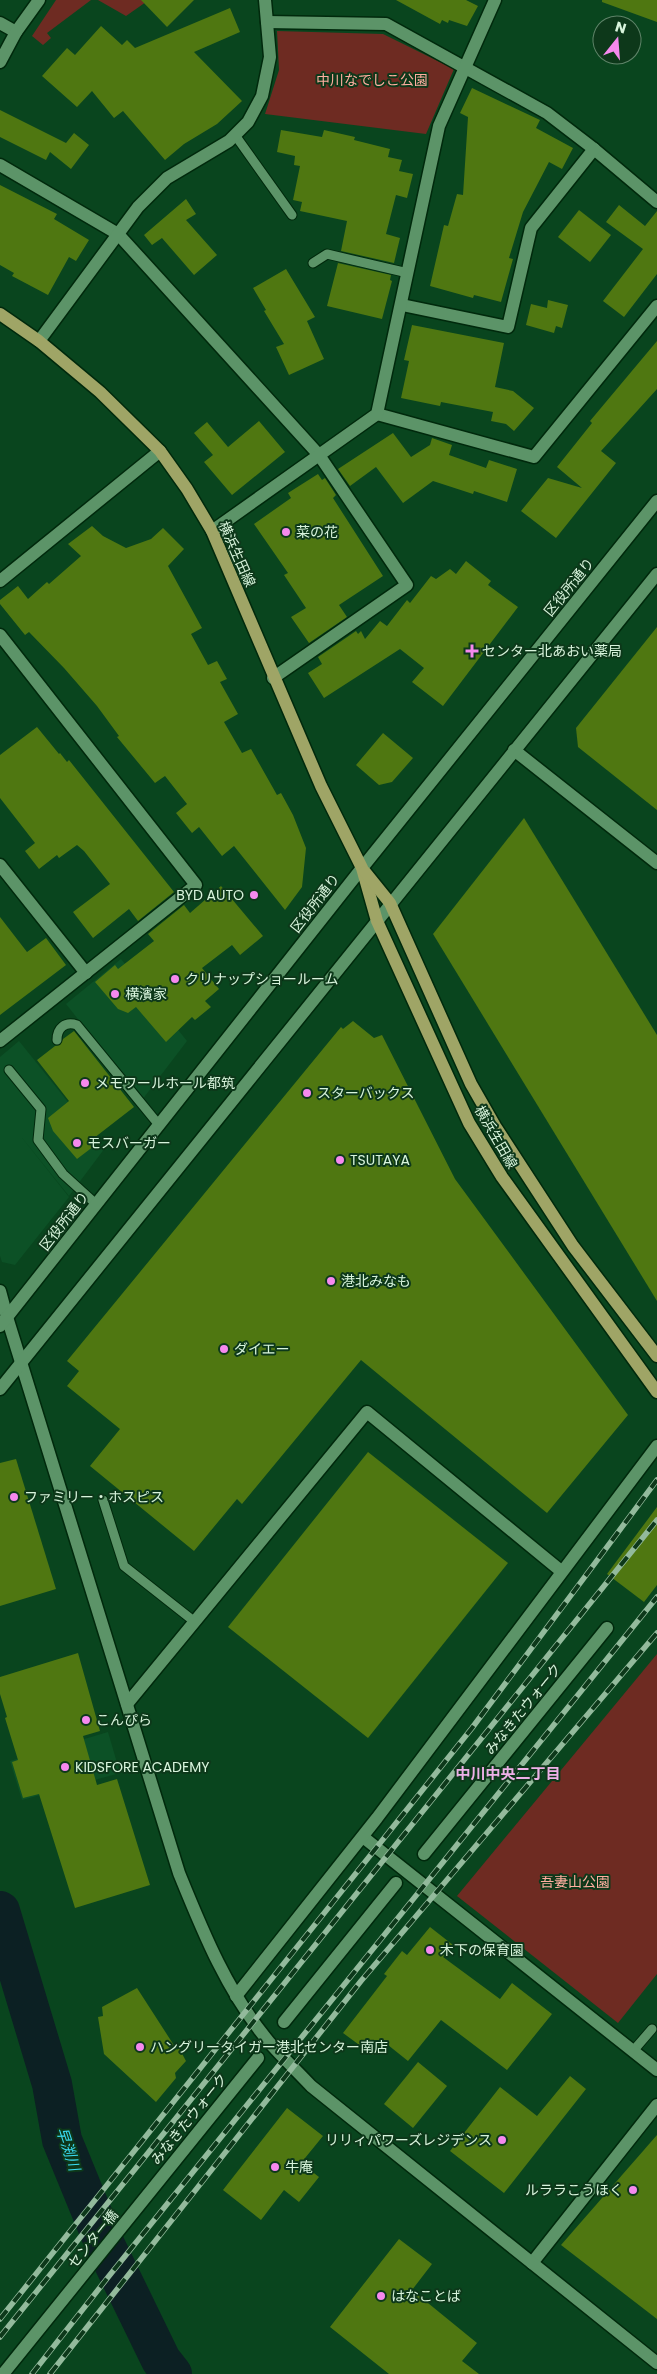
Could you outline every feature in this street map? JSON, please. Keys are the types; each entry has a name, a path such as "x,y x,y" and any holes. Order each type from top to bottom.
{"main road":[{"name":"横浜生田線","path":"0,314 39,341 100,392 160,451 187,489 212,531 273,678 321,786 362,868 376,921 469,1124 502,1177 657,1392"},
{"name":"横浜生田線","path":"362,868 390,903 471,1084 495,1126 574,1246 657,1356"}],"street":[{"path":"0,62 16,32 39,0"},
{"path":"39,341 138,208 167,178 229,141 248,122 262,96 270,57 264,0"},
{"path":"212,531 377,414 402,305 439,126 495,0"},
{"path":"267,22 386,24 547,113 594,149 657,202"},
{"path":"0,23 16,32"},
{"path":"402,305 508,328 531,228 594,149"},
{"path":"0,165 118,234 319,455 406,584 273,678"},
{"path":"377,414 534,457 657,306"},
{"path":"0,581 160,451"},
{"name":"区役所通り","path":"3,1322 362,868 657,501"},
{"path":"0,1389 657,574"},
{"path":"0,635 196,884 0,1041"},
{"path":"514,750 656,860"},
{"path":"0,865 86,973"},
{"path":"0,1291 3,1322 21,1362 179,1873 214,1956 236,1996 268,2041 311,2086 657,2363"},
{"path":"127,1704 367,1412 562,1571"},
{"path":"236,1996 363,1837 657,1446"},
{"name":"みなきたウォーク","path":"424,1854 607,1628"},
{"path":"363,1837 657,2070"},
{"path":"284,2022 396,1883"},
{"name":"みなきたウォーク","path":"144,2199 258,2058"},
{"path":"532,2263 657,2105"},
{"name":"センター橋","path":"3,2374 144,2199"}],"lane":[{"path":"235,135 292,215"},
{"path":"313,263 327,254 408,272"},
{"path":"57,1040 57,1034 63,1026 67,1024 76,1025 158,1126"},
{"path":"9,1070 41,1110 38,1140 64,1174 96,1204"},
{"path":"103,1500 124,1566 195,1622"},
{"path":"633,2051 652,2029"}],"shaded area":[{"path":"121,959 187,1041 142,1100 66,1004"},
{"path":"19,1041 105,1148 69,1196 19,1134 69,1197 15,1265 2,1262 0,1256 0,1057"},
{"name":"KIDSFORE ACADEMY","path":"108,1732 120,1773 22,1800 10,1761"}],"green space":[{"path":"56,0 91,0 47,33 51,38 43,45 32,36"},
{"path":"98,0 145,0 146,2 126,16"},
{"name":"中川なでしこ公園","path":"277,31 383,34 454,69 426,134 265,114 279,70"},
{"name":"吾妻山公園","path":"657,1654 657,1974 618,2023 457,1896"}],"building":[{"path":"141,0 194,0 167,27"},
{"path":"396,0 466,0 478,6 467,26 449,20 448,23 442,20 440,24"},
{"path":"602,0 657,0 657,22 642,15 602,2"},
{"path":"230,8 240,32 194,52 242,101 217,124 184,144 165,160 123,111 114,118 92,91 77,107 42,76 67,48 75,55 101,26 122,45 127,40 135,48"},
{"path":"472,88 540,120 536,128 573,148 562,169 549,162 523,212 509,258 513,259 501,302 474,295 473,298 430,286 444,225 448,226 457,194 463,195 468,117 460,113"},
{"path":"0,110 66,143 74,133 89,145 71,169 50,152 46,160 0,137"},
{"path":"281,130 322,137 324,130 355,137 354,140 390,149 388,157 402,160 399,171 413,174 407,198 396,195 386,234 400,238 394,263 341,251 347,221 300,211 302,202 293,200 300,166 294,165 295,156 277,152"},
{"path":"0,185 57,214 54,219 89,240 76,261 69,257 48,295 12,276 14,273 0,265"},
{"path":"186,199 196,214 186,220 217,255 194,275 162,238 152,245 144,235"},
{"path":"619,205 645,226 657,211 657,274 624,317 603,301 643,249 606,222"},
{"path":"579,210 611,235 590,262 558,237"},
{"path":"338,263 391,275 390,280 392,281 382,319 327,306"},
{"path":"286,269 315,317 307,321 324,359 289,375 276,347 284,344 264,311 266,310 253,288"},
{"path":"548,300 568,305 562,328 556,326 554,333 526,325 531,304 547,308"},
{"path":"412,325 504,343 495,387 513,391 534,408 514,431 506,424 491,421 493,412 441,402 440,406 401,398 409,361 404,360"},
{"path":"657,341 657,389 601,451 616,463 556,538 521,511 548,478 582,488 557,467 592,423 590,421"},
{"path":"259,421 285,452 232,495 204,462 213,455 194,433 207,422 228,447"},
{"path":"393,433 411,457 430,445 432,438 452,445 449,455 486,468 489,460 517,469 507,502 474,491 473,494 433,481 403,503 376,467 350,486 338,469"},
{"path":"318,474 322,480 325,478 336,495 333,498 383,576 339,605 347,617 309,643 291,617 306,608 284,575 288,573 254,524 291,498 288,493"},
{"path":"92,526 103,536 126,548 151,539 163,528 184,549 168,566 202,628 191,634 208,665 217,661 227,679 220,682 238,714 224,722 242,753 251,749 277,795 281,793 293,815 306,848 302,887 285,910 234,846 222,856 199,827 192,833 176,813 187,804 165,776 155,783 117,737 119,736 97,706 29,632 25,635 0,604 0,600 18,586 28,599 47,582 49,584 81,556 68,544"},
{"path":"466,561 491,581 488,585 518,607 443,706 412,682 424,668 400,649 324,698 308,673 322,664 318,657 356,631 358,634 361,631 365,639 380,621 387,626 407,600 410,603 431,576 436,579 450,569 456,574"},
{"path":"657,627 657,810 578,747 576,728"},
{"path":"37,727 59,754 67,762 69,760 174,892 138,921 129,909 93,938 73,912 110,884 77,845 59,858 57,855 39,869 25,851 35,843 0,798 0,755"},
{"path":"383,733 413,758 392,782 379,785 356,765"},
{"path":"524,818 657,1035 657,1301 433,934"},
{"path":"221,886 263,936 240,955 232,945 202,968 219,989 205,1001 211,1007 195,1020 192,1017 166,1042 136,1007 128,1013 118,1009 95,982 115,965 118,969 154,941 148,934 184,905 190,913"},
{"path":"0,917 27,952 46,938 66,965 0,1015"},
{"name":"港北みなも","path":"353,1021 374,1038 382,1035 455,1179 628,1415 547,1513 361,1360 242,1504 237,1499 194,1551 90,1466 120,1429 67,1386 79,1371 67,1361 341,1027 343,1029"},
{"name":"メモワールホール都筑","path":"74,1031 134,1107 94,1138 98,1143 77,1159 53,1131 48,1118 69,1101 37,1060 55,1046 60,1045 63,1039"},
{"path":"368,1452 508,1563 368,1738 228,1627"},
{"path":"16,1459 56,1589 0,1606 0,1463"},
{"path":"657,1507 657,1585 644,1602 607,1574"},
{"path":"78,1653 100,1731 83,1736 97,1785 117,1779 150,1885 75,1908 39,1794 23,1798 12,1762 18,1760 5,1718 7,1717 0,1694 0,1677"},
{"path":"430,1927 453,1945 443,1957 500,1999 512,1983 552,2014 507,2070 441,2020 408,2061 383,2041 373,2055 343,2033 387,1976 384,1974 402,1951 407,1955"},
{"path":"137,1988 186,2061 175,2073 176,2078 156,2102 104,2054 98,2017 103,2016 102,2007"},
{"path":"418,2062 447,2086 413,2128 384,2104"},
{"name":"リリィパワーズレジデンス","path":"570,2076 586,2089 504,2193 450,2151 500,2087 537,2116"},
{"path":"287,2108 323,2136 301,2163 319,2177 299,2202 284,2190 261,2220 223,2190"},
{"name":"ルララこうほく","path":"657,2135 657,2319 561,2245"},
{"path":"399,2239 432,2264 412,2290 477,2343 462,2361 479,2374 389,2374 330,2327"}],"waterway":[{"name":"早渕川","path":"0,1911 52,2084 62,2140 105,2245 161,2360 172,2374"}],"railway":[{"path":"0,2319 472,1728 657,1480"},
{"path":"0,2337 657,1520"},
{"path":"32,2374 657,1597"},
{"path":"50,2374 361,1981 657,1633"}],"place":[{"name":"菜の花","path":"286,532"},
{"name":"センター北あおい薬局","path":"472,651"},
{"name":"BYD AUTO","path":"254,895"},
{"name":"クリナップショールーム","path":"175,979"},
{"name":"横濱家","path":"115,994"},
{"name":"メモワールホール都筑","path":"85,1083"},
{"name":"スターバックス","path":"307,1093"},
{"name":"モスバーガー","path":"77,1143"},
{"name":"TSUTAYA","path":"340,1160"},
{"name":"港北みなも","path":"331,1281"},
{"name":"ダイエー","path":"224,1349"},
{"name":"ファミリー・ホスピス","path":"14,1497"},
{"name":"こんぴら","path":"86,1720"},
{"name":"KIDSFORE ACADEMY","path":"65,1767"},
{"name":"木下の保育園","path":"430,1950"},
{"name":"ハングリータイガー港北センター南店","path":"140,2047"},
{"name":"リリィパワーズレジデンス","path":"502,2140"},
{"name":"牛庵","path":"275,2167"},
{"name":"ルララこうほく","path":"633,2190"},
{"name":"はなことば","path":"381,2296"}],"district":[{"name":"中川中央二丁目","path":"508,1774"}]}
